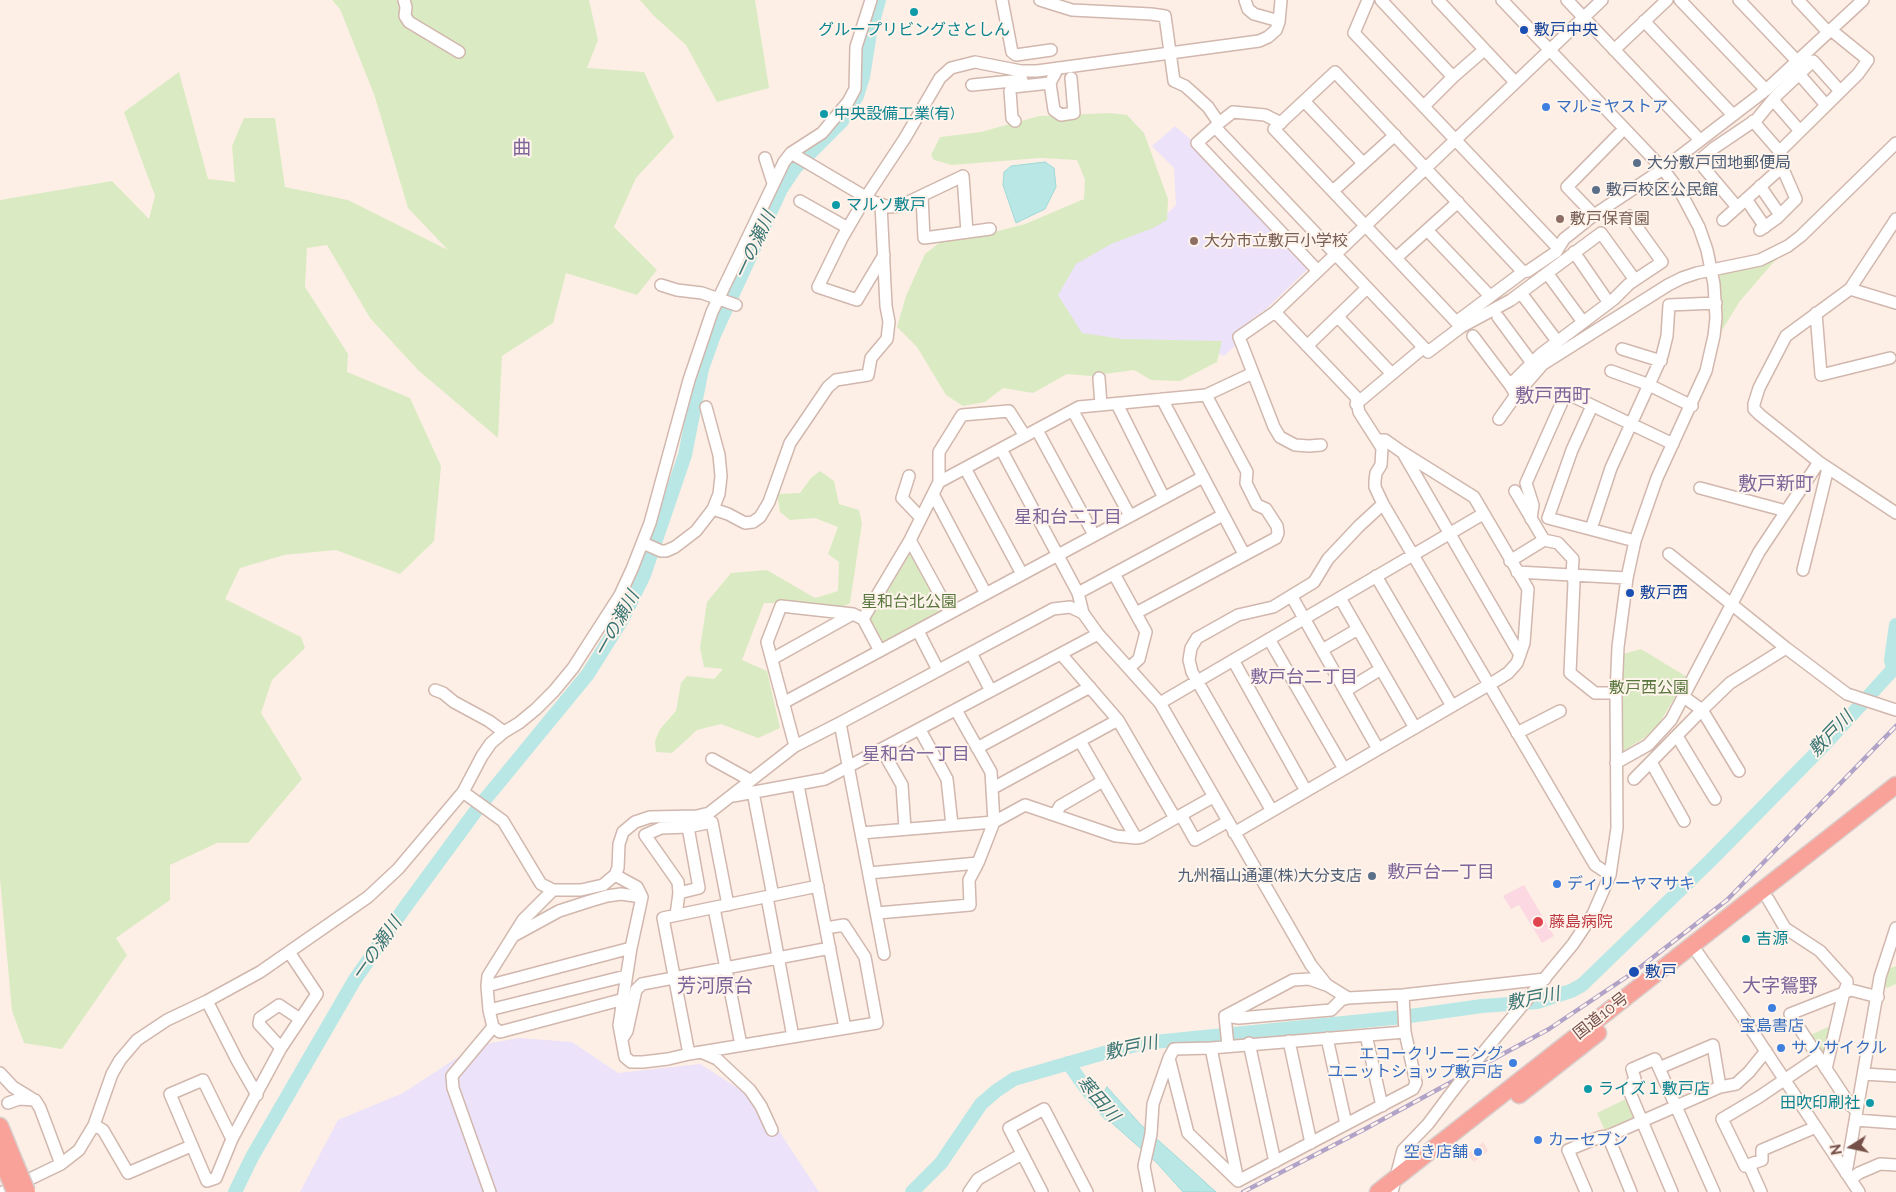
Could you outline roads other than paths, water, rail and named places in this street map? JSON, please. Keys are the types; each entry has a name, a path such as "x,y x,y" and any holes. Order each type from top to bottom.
{"highway":[{"name":"国道10号","path":"1378,1192 1395,1187 1695,950 1896,785"},
{"name":"国道10号","path":"1695,950 1768,899 1896,798"},
{"path":"0,1126 15,1192"},
{"path":"7,1163 27,1192"}],"street":[{"path":"404,0 405,16 409,22 420,30 435,36 458,52"},
{"path":"3,1192 61,1164 79,1150 94,1125 112,1074 120,1060 137,1040 167,1020 260,972 368,896 398,869 467,794 482,756 492,744 504,732 536,709 573,668 620,595 646,544 696,356 712,312 773,183 793,154 822,133 852,96 856,79 854,56 871,0"},
{"path":"1002,0 1012,52 1016,55 1051,50"},
{"path":"1040,0 1072,10 1165,16 1174,81 1185,86 1194,94 1219,123 1233,112 1265,115 1281,123"},
{"path":"1245,0 1248,9 1254,14 1279,21"},
{"path":"884,255 857,300 818,287 866,197 905,138 940,78 951,68 975,62 1033,71 1259,41 1268,37 1276,30 1281,0"},
{"path":"1368,0 1354,33 1558,248"},
{"path":"1381,0 1453,77"},
{"path":"1438,0 1516,82"},
{"path":"1395,1187 1399,1160 1403,1150 1428,1124 1473,1065 1573,944 1593,914 1610,876 1617,828 1616,693 1618,648 1627,578 1635,541 1652,492 1692,406 1710,358 1714,336 1716,303 1712,270 1703,237 1681,193 1662,169 1502,0"},
{"path":"1567,0 1700,140"},
{"path":"1321,445 1295,444 1280,437 1274,427 1239,337 1275,312 1602,0"},
{"path":"1614,50 1667,0"},
{"path":"1680,0 1770,95 1800,131"},
{"path":"1739,0 1797,61"},
{"path":"1780,152 1858,74 1868,60 1829,31 1798,0"},
{"path":"1737,207 1699,162 1714,148 1757,119 1770,95 1797,61 1857,2"},
{"path":"1644,21 1733,115"},
{"path":"1424,106 1484,50"},
{"path":"1318,270 1197,143 1215,127 1428,352 1490,296 1556,252 1564,239 1594,216 1662,169 1733,115 1770,95 1800,74 1814,61 1840,91"},
{"path":"1058,68 1050,83 1054,110 1061,115 1074,113 1071,78"},
{"path":"972,85 1034,78 1033,71"},
{"path":"1458,324 1274,129 1336,72 1524,272"},
{"path":"1800,74 1826,105"},
{"path":"1015,121 1012,118 1010,91 1013,87 1050,83"},
{"path":"1304,101 1363,164"},
{"path":"1746,199 1763,228 1796,199 1782,167 1780,152 1753,121"},
{"path":"1594,216 1567,187 1619,134"},
{"path":"1333,191 1394,135"},
{"path":"1513,390 1543,364 1668,285 1682,278 1760,260 1788,246 1801,236 1896,143"},
{"path":"793,154 866,197 889,207 900,206 963,176 967,232"},
{"path":"765,158 773,183"},
{"path":"1723,220 1782,167"},
{"path":"1760,186 1780,215"},
{"path":"922,196 924,238 990,229"},
{"path":"800,201 848,228"},
{"path":"1396,258 1458,202"},
{"path":"713,509 745,523 753,522 760,517 769,502 790,443 828,387 836,380 868,375 871,358 887,339 889,322 886,306 881,204"},
{"path":"1499,420 1513,390 1532,364 1557,341 1609,303 1635,280 1662,262 1629,216"},
{"path":"1896,219 1850,289 1786,336 1759,388 1754,404 1754,409 1760,415 1824,465 1896,513"},
{"path":"1427,230 1490,296"},
{"path":"1458,324 1505,304 1600,233 1635,280"},
{"path":"1574,252 1609,303"},
{"path":"1547,273 1583,322"},
{"path":"661,285 677,290 702,293 720,298 734,305"},
{"path":"1307,346 1367,288"},
{"path":"1850,289 1896,303"},
{"path":"1522,293 1557,341"},
{"path":"1591,530 1611,468 1661,361 1667,336 1670,305 1716,303"},
{"path":"1275,312 1356,397 1359,412 1382,448 1382,457 1376,472 1375,487 1384,504 1594,865 1610,876"},
{"path":"1816,313 1821,375 1890,358"},
{"path":"1338,317 1392,374"},
{"path":"1498,317 1532,364"},
{"path":"1473,336 1513,390"},
{"path":"1356,404 1423,348"},
{"path":"1622,349 1661,361"},
{"path":"1611,371 1647,384 1692,406"},
{"path":"939,482 1079,407 1206,395 1253,374"},
{"path":"1099,378 1101,405"},
{"path":"1531,519 1533,505 1526,483 1566,393 1673,444"},
{"path":"1136,613 1276,538 1278,533 1277,526 1266,509 1257,505 1246,483 1246,472 1206,395"},
{"path":"1162,399 1244,554"},
{"path":"1117,404 1164,498"},
{"path":"1592,406 1572,450 1548,518 1635,541"},
{"path":"646,544 661,551 675,547 696,531 713,509 719,494 721,476 719,455 706,407"},
{"path":"772,659 858,617 910,540 939,482 939,452 962,415 1009,411 1025,436"},
{"path":"1073,411 1130,516"},
{"path":"1037,430 1094,536"},
{"path":"1234,833 1489,685 1508,672 1517,663 1520,655 1524,643 1528,589 1474,497 1385,440 1378,440"},
{"path":"1001,449 1078,593 1083,613 1098,634 1160,703 1311,966 1327,986"},
{"path":"1402,452 1520,655"},
{"path":"1616,763 1648,744 1671,720 1759,552 1786,511 1824,465"},
{"path":"1803,570 1824,465"},
{"path":"965,468 1022,574"},
{"path":"909,476 902,498 921,518"},
{"path":"783,703 1203,477"},
{"path":"1700,488 1786,511"},
{"path":"1514,491 1544,540"},
{"path":"933,494 986,594"},
{"path":"1272,811 1192,672 1189,660 1191,648 1198,638 1238,615 1264,610 1292,597 1314,582 1328,558 1359,526 1384,504"},
{"path":"1078,593 1223,514"},
{"path":"1160,703 1483,514"},
{"path":"910,540 950,613"},
{"path":"1510,561 1544,540 1558,543 1573,560 1572,575 1574,582 1570,673 1596,693 1616,693"},
{"path":"1669,554 1840,689 1853,696 1896,710"},
{"path":"1517,572 1627,578"},
{"path":"1114,574 1146,632 1139,659 1129,668"},
{"path":"1376,576 1452,706"},
{"path":"1292,597 1378,749"},
{"path":"1340,598 1415,728"},
{"path":"795,746 767,642 781,606 858,617 880,651"},
{"path":"676,915 679,893 678,882 645,836 661,828 688,826 709,818 750,780 795,746 840,724 1052,609 1070,607 1083,613"},
{"path":"1322,650 1358,628"},
{"path":"918,631 938,670"},
{"path":"731,796 824,779 849,768 1098,634"},
{"path":"1269,639 1344,769"},
{"path":"1634,779 1730,683 1786,648"},
{"path":"971,653 991,692"},
{"path":"1061,654 1118,720 1178,817 1196,840 1227,822"},
{"path":"1233,660 1306,791"},
{"path":"1345,691 1381,669"},
{"path":"977,748 1090,687"},
{"path":"435,690 489,721 504,732"},
{"path":"1684,698 1702,710 1739,771"},
{"path":"876,913 970,904 969,880 978,863 994,822 993,788 991,772 956,710"},
{"path":"1517,733 1560,711"},
{"path":"993,788 1118,720"},
{"path":"840,724 884,954"},
{"path":"920,730 947,779 952,825"},
{"path":"1677,736 1715,799"},
{"path":"1080,741 1136,838"},
{"path":"882,750 902,785 906,830"},
{"path":"712,759 750,780"},
{"path":"1651,762 1684,821"},
{"path":"1054,815 1060,806 1103,781"},
{"path":"798,785 845,1028"},
{"path":"754,792 778,958 793,1037"},
{"path":"467,794 503,821 541,884 553,890 581,890 603,885 615,875 618,868 619,844 623,832 635,822 650,817 697,816 709,818"},
{"path":"861,833 994,822 1026,805 1116,836 1136,838 1142,837 1213,797"},
{"path":"709,818 728,905"},
{"path":"679,893 700,888 688,826"},
{"path":"869,873 978,863"},
{"path":"615,875 637,887 642,897 631,948 619,1025 625,1057 631,1062 668,1059 877,1023 865,957 844,925 826,928"},
{"path":"689,1054 663,918 728,905 769,894 818,886"},
{"path":"553,890 523,920 488,976 489,1010 493,1027 500,1032 624,999"},
{"path":"513,936 559,911 598,898 621,894 642,897"},
{"path":"1768,899 1785,928 1820,951 1844,977 1848,985 1844,992 1826,1069"},
{"path":"714,908 741,1045"},
{"path":"1849,1176 1857,1116 1883,966 1896,928"},
{"path":"487,986 631,948"},
{"path":"622,1039 627,1031 636,990 642,984 830,948"},
{"path":"1695,950 1766,1051 1859,1192"},
{"path":"232,1139 203,1080 170,1094 207,1181 216,1178 232,1139 281,1048 317,994 289,952"},
{"path":"489,1010 626,976"},
{"path":"1225,1020 1293,980 1309,979 1327,986 1348,998"},
{"path":"1225,1020 1332,1010 1340,1000 1348,998 1403,999 1544,979"},
{"path":"1878,997 1851,990 1790,1014 1857,1116 1896,1123"},
{"path":"1238,1181 1413,1089 1416,1083 1405,1028 1403,999"},
{"path":"207,1001 257,1095"},
{"path":"281,1048 259,1024 260,1018 279,1005 300,1019"},
{"path":"1225,1020 1228,1043"},
{"path":"490,1192 453,1088 452,1076 493,1027"},
{"path":"1145,1191 1144,1166 1153,1104 1174,1049 1211,1048 1228,1043 1249,1044 1366,1035 1405,1028"},
{"path":"1366,1035 1382,1106"},
{"path":"1327,1038 1346,1124"},
{"path":"1289,1040 1310,1143"},
{"path":"1249,1044 1275,1162"},
{"path":"1659,1068 1712,1045 1720,1087"},
{"path":"1211,1048 1238,1181"},
{"path":"1586,1192 1568,1150 1600,1137 1608,1136 1720,1087 1732,1086 1740,1081 1766,1051"},
{"path":"701,1052 717,1059 750,1090 761,1106 772,1130"},
{"path":"1816,1127 1762,1150 1762,1160 1745,1166 1722,1119 1759,1098 1818,1057"},
{"path":"1169,1058 1188,1133 1238,1181"},
{"path":"1672,1192 1628,1088 1635,1080 1632,1069 1655,1060 1714,1192"},
{"path":"0,1073 13,1087 36,1100 61,1164"},
{"path":"1864,1074 1896,1076"},
{"path":"8,1103 19,1099 36,1100"},
{"path":"1042,1192 1009,1128 1044,1109 1087,1192"},
{"path":"94,1125 103,1130 128,1173 191,1146"},
{"path":"1608,1136 1631,1192"},
{"path":"969,1192 978,1179 1022,1154"},
{"path":"1749,1164 1761,1192"},
{"path":"1849,1176 1880,1164 1896,1165"}],"water":[{"path":"1045,162 1054,168 1056,187 1045,209 1016,223 1003,185 1004,172 1011,166"},
{"path":"1107,1087 1140,1124 1216,1192 1183,1192 1157,1163 1094,1107"}],"waterway":[{"name":"一の瀬川","path":"235,1192 252,1157 354,981 403,910 478,808 588,674 623,618 644,575 685,455 702,369 714,335 781,189 795,168 842,121 857,96 863,77 870,33 879,0"},
{"path":"1893,668 1891,660 1896,625"},
{"name":"敷戸川","path":"912,1192 941,1163 981,1104 1014,1079 1144,1043 1403,1017 1482,1006 1537,1002 1571,991 1582,985 1711,860 1825,744 1896,666"},
{"name":"寒田川","path":"1068,1063 1088,1091 1110,1115"}],"railway":[{"path":"1243,1192 1365,1129 1549,1029 1634,972 1727,900 1896,726"}],"place":[{"name":"グループリビングさとしん","path":"914,12"},
{"name":"敷戸中央","path":"1524,30"},
{"name":"マルミヤストア","path":"1546,107"},
{"name":"中央設備工業(有)","path":"824,114"},
{"name":"大分敷戸団地郵便局","path":"1637,163"},
{"name":"敷戸校区公民館","path":"1596,190"},
{"name":"マルソ敷戸","path":"836,205"},
{"name":"敷戸保育園","path":"1560,219"},
{"name":"大分市立敷戸小学校","path":"1194,241"},
{"name":"敷戸西","path":"1630,593"},
{"name":"九州福山通運(株)大分支店","path":"1372,876"},
{"name":"ディリーヤマサキ","path":"1557,884"},
{"name":"藤島病院","path":"1538,922"},
{"name":"吉源","path":"1746,939"},
{"name":"敷戸","path":"1634,972"},
{"name":"宝島書店","path":"1772,1008"},
{"name":"サノサイクル","path":"1781,1048"},
{"name":"エコークリーニング ユニットショップ敷戸店","path":"1513,1063"},
{"name":"ライズ１敷戸店","path":"1588,1089"},
{"name":"田吹印刷社","path":"1870,1103"},
{"name":"カーセブン","path":"1538,1140"},
{"name":"空き店舗","path":"1478,1152"}],"district":[{"name":"曲","path":"522,148"},
{"name":"敷戸西町","path":"1553,396"},
{"name":"敷戸新町","path":"1776,484"},
{"name":"星和台二丁目","path":"1068,518"},
{"name":"敷戸台二丁目","path":"1304,678"},
{"name":"星和台一丁目","path":"916,755"},
{"name":"敷戸台一丁目","path":"1441,873"},
{"name":"芳河原台","path":"715,986"},
{"name":"大字鴛野","path":"1780,986"}],"park label":[{"name":"星和台北公園","path":"909,602"},
{"name":"敷戸西公園","path":"1649,688"}]}
